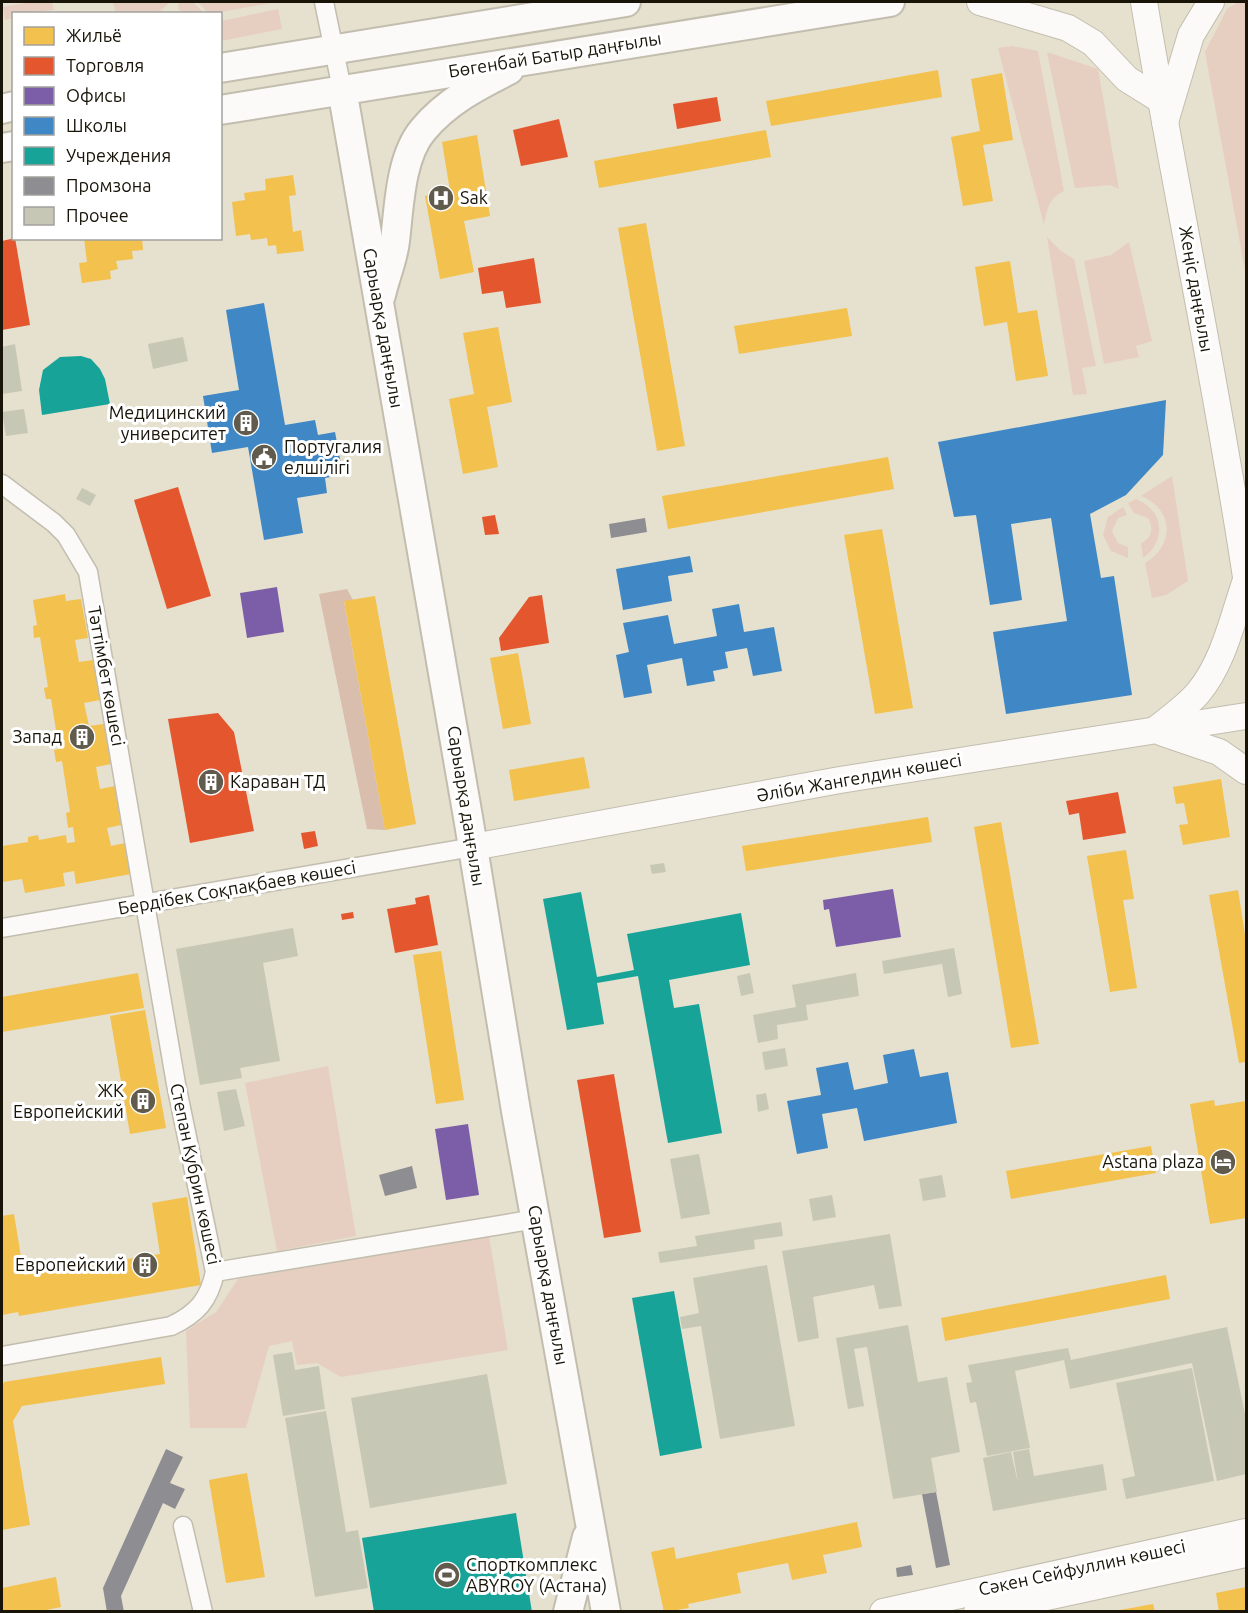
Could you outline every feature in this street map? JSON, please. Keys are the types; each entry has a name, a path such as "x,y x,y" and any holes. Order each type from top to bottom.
{"main road":[{"path":"222,68 626,2"},
{"name":"Бөгенбай Батыр даңғылы","path":"222,110 890,2"},
{"path":"980,2 1068,28 1093,43 1162,111 1191,35 1211,2"},
{"name":"Жеңіс даңғылы","path":"1144,2 1246,579"},
{"path":"379,303 395,243 399,200 412,149 422,132 444,109 469,91 530,59"},
{"name":"Сарыарқа даңғылы","path":"342,89 536,1220 586,1492 589,1529 606,1611"},
{"path":"1154,731 1186,706 1200,691 1221,652 1246,579"},
{"name":"Әліби Жангелдин көшесі","path":"473,847 840,780 1246,716"},
{"path":"1154,731 1219,752 1246,771"},
{"path":"568,1611 589,1529"},
{"name":"Сәкен Сейфуллин көшесі","path":"883,1611 1246,1532"},
{"name":"Сәкен Сейфуллин көшесі","path":"977,1611 1246,1554"}],"street":[{"name":"Сарыарқа даңғылы","path":"324,2 342,89"},
{"name":"Тәттімбет көшесі","path":"2,484 54,523 66,535 88,572 145,904"},
{"name":"Бердібек Соқпақбаев көшесі","path":"2,928 473,847"},
{"name":"Степан Кубрин көшесі","path":"2,1356 171,1326 191,1317 205,1301 215,1272 176,1084 145,904"},
{"path":"215,1272 536,1220"},
{"path":"183,1526 203,1611"}],"shaded area":[{"path":"30,2 52,2 54,10 12,12 12,18 5,20 3,7"},
{"path":"113,2 170,2 159,12 116,12"},
{"path":"178,2 193,2 203,12 184,12 179,10"},
{"path":"198,2 277,2 220,12 207,12"},
{"path":"1238,2 1246,2 1246,276 1205,52 1227,9"},
{"path":"278,9 282,29 222,41 222,21"},
{"path":"1012,46 1038,51 1064,191 1055,197 1050,205 1044,225 998,48"},
{"path":"1047,52 1098,69 1119,189 1110,185 1075,188"},
{"path":"1047,237 1061,251 1074,259 1096,366 1082,368 1087,394 1073,395"},
{"path":"1129,242 1152,341 1136,346 1139,357 1104,364 1084,261 1111,255"},
{"path":"1172,476 1188,581 1166,595 1152,598 1145,563 1162,547 1167,528 1160,510 1141,496"},
{"path":"1136,499 1152,510 1159,526 1156,543 1143,558 1141,543 1150,536 1151,525 1148,518 1134,513 1128,503"},
{"path":"1123,507 1127,515 1118,518 1112,531 1118,543 1128,547 1128,558 1111,551 1103,535 1108,517"},
{"path":"347,589 353,600 344,602 385,830 367,829 319,594"},
{"path":"328,1066 356,1236 277,1251 245,1083"},
{"path":"489,1236 508,1350 341,1377 317,1363 297,1365 292,1341 269,1346 246,1428 190,1428 186,1331 216,1312 238,1279"}],"building: Жильё":[{"path":"938,70 942,97 771,126 766,101"},
{"path":"1002,73 1013,140 983,145 993,201 963,206 951,137 980,131 971,79"},
{"path":"766,130 771,157 599,188 594,161"},
{"path":"477,135 490,216 464,221 474,272 440,279 425,196 450,191 442,142"},
{"path":"293,175 296,195 289,196 293,232 301,230 304,251 277,254 276,245 268,246 267,238 251,240 250,234 236,236 232,202 245,200 244,193 266,190 265,179"},
{"path":"646,223 685,446 657,451 618,228"},
{"path":"84,240 142,240 143,250 132,251 133,259 116,261 118,269 110,271 111,279 82,283 79,263 87,262"},
{"path":"1010,261 1018,313 1037,310 1048,376 1016,381 1007,322 984,326 975,267"},
{"path":"847,308 852,336 739,354 734,326"},
{"path":"498,327 512,402 487,407 498,467 463,474 449,399 474,394 463,333"},
{"path":"888,457 894,489 668,529 662,496"},
{"path":"882,529 913,708 875,714 844,535"},
{"name":"Запад","path":"65,594 66,601 81,599 88,638 75,640 79,662 93,660 100,700 84,703 89,726 104,724 111,764 96,767 100,789 115,786 121,825 107,828 111,846 125,843 131,874 76,884 74,871 63,873 65,886 25,893 22,879 2,882 2,846 28,842 28,837 38,835 39,840 66,835 67,843 75,842 73,827 68,828 66,813 70,812 62,761 56,762 54,750 59,749 51,699 46,699 44,688 48,687 40,637 34,638 33,626 37,625 33,600"},
{"path":"375,596 416,824 385,830 344,601"},
{"path":"518,653 531,724 503,729 490,658"},
{"path":"584,757 590,788 514,801 509,770"},
{"path":"1221,779 1230,837 1183,845 1179,825 1188,824 1184,803 1176,804 1173,787"},
{"path":"928,817 932,842 746,871 742,846"},
{"path":"1001,822 1039,1044 1011,1048 974,827"},
{"path":"1126,850 1134,899 1123,900 1137,988 1110,992 1087,856"},
{"path":"1238,890 1246,941 1246,1062 1239,1063 1209,895"},
{"path":"441,951 464,1100 436,1104 413,955"},
{"path":"138,973 144,1008 2,1032 2,997"},
{"path":"145,1010 166,1128 130,1134 110,1016"},
{"name":"Astana plaza","path":"1214,1100 1215,1106 1246,1101 1246,1218 1210,1224 1190,1104"},
{"path":"1151,1146 1156,1173 1011,1199 1006,1171"},
{"name":"Европейский","path":"187,1197 201,1285 19,1316 18,1312 2,1315 2,1216 14,1214 24,1275 160,1254 152,1203"},
{"path":"1166,1275 1170,1299 945,1341 941,1318"},
{"path":"161,1357 165,1384 22,1406 13,1421 30,1525 2,1530 2,1386 4,1382"},
{"path":"247,1473 265,1577 226,1583 209,1480"},
{"path":"857,1522 862,1547 823,1555 827,1573 792,1580 788,1563 737,1573 741,1593 688,1604 689,1608 664,1612 651,1552 674,1547 676,1559"},
{"path":"56,1577 61,1607 37,1612 2,1612 2,1588"},
{"path":"1246,1587 1246,1612 1219,1612 1216,1593"},
{"path":"1153,1604 1155,1612 1120,1612 1120,1610"}],"building: Торговля":[{"path":"717,97 721,121 677,129 673,104"},
{"path":"559,119 568,157 521,166 513,130"},
{"path":"15,240 30,325 2,330 2,241"},
{"path":"534,258 541,303 506,308 503,291 482,294 478,268"},
{"path":"178,487 211,596 167,609 134,500"},
{"path":"495,515 499,534 485,535 482,517"},
{"path":"542,595 549,643 501,651 499,638 529,597"},
{"name":"Караван ТД","path":"218,713 234,732 254,831 190,843 168,719"},
{"path":"1118,792 1126,833 1083,840 1079,813 1069,815 1066,801"},
{"path":"315,831 318,846 304,849 301,833"},
{"path":"429,895 438,945 395,953 387,909 416,904 415,898"},
{"path":"353,912 354,918 342,920 341,914"},
{"path":"614,1074 641,1232 604,1238 577,1080"}],"building: Офисы":[{"path":"277,587 284,632 247,638 240,593"},
{"path":"893,889 901,937 836,947 829,909 824,910 823,900"},
{"path":"468,1124 479,1195 446,1200 435,1129"}],"building: Школы":[{"name":"Медицинский университет","path":"264,303 285,425 315,420 318,435 335,432 343,475 325,478 327,493 297,498 303,533 264,540 248,447 212,453 203,396 239,390 226,310"},
{"path":"1166,400 1163,455 1126,495 1090,514 1101,578 1114,576 1132,695 1006,714 993,632 1067,621 1051,518 1011,524 1022,600 990,605 976,515 954,517 938,442"},
{"path":"690,556 693,572 668,576 672,601 623,610 616,569"},
{"path":"739,604 744,632 774,627 782,671 753,676 747,648 725,652 728,668 713,671 715,681 687,686 682,658 647,665 652,693 624,698 616,655 629,652 623,623 668,615 674,644 717,636 712,609"},
{"path":"914,1049 920,1077 948,1072 957,1123 864,1141 857,1108 822,1114 828,1148 797,1154 787,1101 821,1095 816,1068 848,1062 854,1090 888,1083 883,1055"}],"building: Учреждения":[{"path":"81,356 91,359 100,369 105,379 110,404 42,415 39,390 43,370 60,357"},
{"path":"581,892 597,977 634,970 627,934 741,913 750,965 669,980 674,1008 699,1004 722,1133 668,1143 638,976 597,983 604,1024 567,1030 543,899"},
{"path":"674,1291 702,1448 660,1456 632,1298"},
{"name":"Спорткомплекс ABYROY (Астана)","path":"516,1513 532,1612 374,1612 362,1538"}],"building: Промзона":[{"path":"645,518 647,532 611,538 609,524"},
{"path":"412,1166 417,1188 385,1196 379,1175"},
{"path":"166,1449 183,1457 170,1483 185,1489 175,1509 163,1503 121,1596 124,1612 107,1612 103,1588"},
{"path":"936,1492 950,1565 936,1568 922,1494"},
{"path":"911,1565 913,1575 897,1577 896,1568"}],"building: Прочее":[{"path":"183,337 188,361 153,369 148,344"},
{"path":"15,344 22,391 2,394 2,347"},
{"path":"24,409 28,433 6,436 2,412"},
{"path":"82,488 96,495 90,506 76,499"},
{"path":"664,863 666,872 652,874 650,865"},
{"path":"293,928 298,956 263,963 280,1061 240,1068 242,1078 200,1085 176,949"},
{"path":"954,948 962,994 948,997 942,964 884,974 882,961"},
{"path":"750,973 754,993 741,996 737,976"},
{"path":"856,973 859,996 806,1005 808,1020 777,1025 778,1039 758,1043 753,1015 796,1007 792,985"},
{"path":"785,1048 788,1066 765,1070 762,1052"},
{"path":"236,1089 245,1126 224,1131 217,1092"},
{"path":"766,1093 769,1109 758,1112 756,1095"},
{"path":"699,1154 710,1214 681,1219 670,1159"},
{"path":"942,1175 946,1197 923,1201 919,1179"},
{"path":"832,1195 836,1217 813,1221 809,1199"},
{"path":"781,1222 783,1236 754,1240 755,1249 660,1263 658,1252 697,1246 695,1236"},
{"path":"890,1234 902,1306 879,1309 874,1285 813,1297 819,1338 798,1342 782,1251"},
{"path":"767,1265 795,1426 720,1439 701,1326 682,1329 680,1317 699,1313 693,1278"},
{"path":"908,1325 918,1382 947,1377 960,1452 931,1458 937,1492 893,1499 867,1347 854,1349 864,1406 848,1409 836,1338"},
{"path":"1227,1327 1246,1419 1246,1474 1217,1481 1192,1363 1070,1389 1064,1360 1015,1371 1030,1448 987,1456 976,1402 970,1403 966,1383 972,1382 968,1365 1068,1348 1071,1360"},
{"path":"292,1352 295,1370 319,1366 325,1409 283,1416 273,1355"},
{"path":"1192,1368 1214,1481 1126,1499 1122,1479 1135,1476 1116,1383"},
{"path":"487,1374 507,1484 370,1508 351,1398"},
{"path":"326,1411 346,1532 358,1530 368,1588 315,1597 285,1418"},
{"path":"1029,1449 1034,1476 1103,1464 1107,1490 993,1511 983,1458 1011,1452 1018,1483 1013,1452"}],"place":[{"name":"Sak","path":"441,198"},
{"name":"Медицинский университет","path":"246,423"},
{"name":"Португалия елшілігі","path":"264,457"},
{"name":"Запад","path":"82,737"},
{"name":"Караван ТД","path":"211,782"},
{"name":"ЖК Европейский","path":"143,1101"},
{"name":"Astana plaza","path":"1223,1162"},
{"name":"Европейский","path":"145,1265"},
{"name":"Спорткомплекс ABYROY (Астана)","path":"447,1575"}]}
